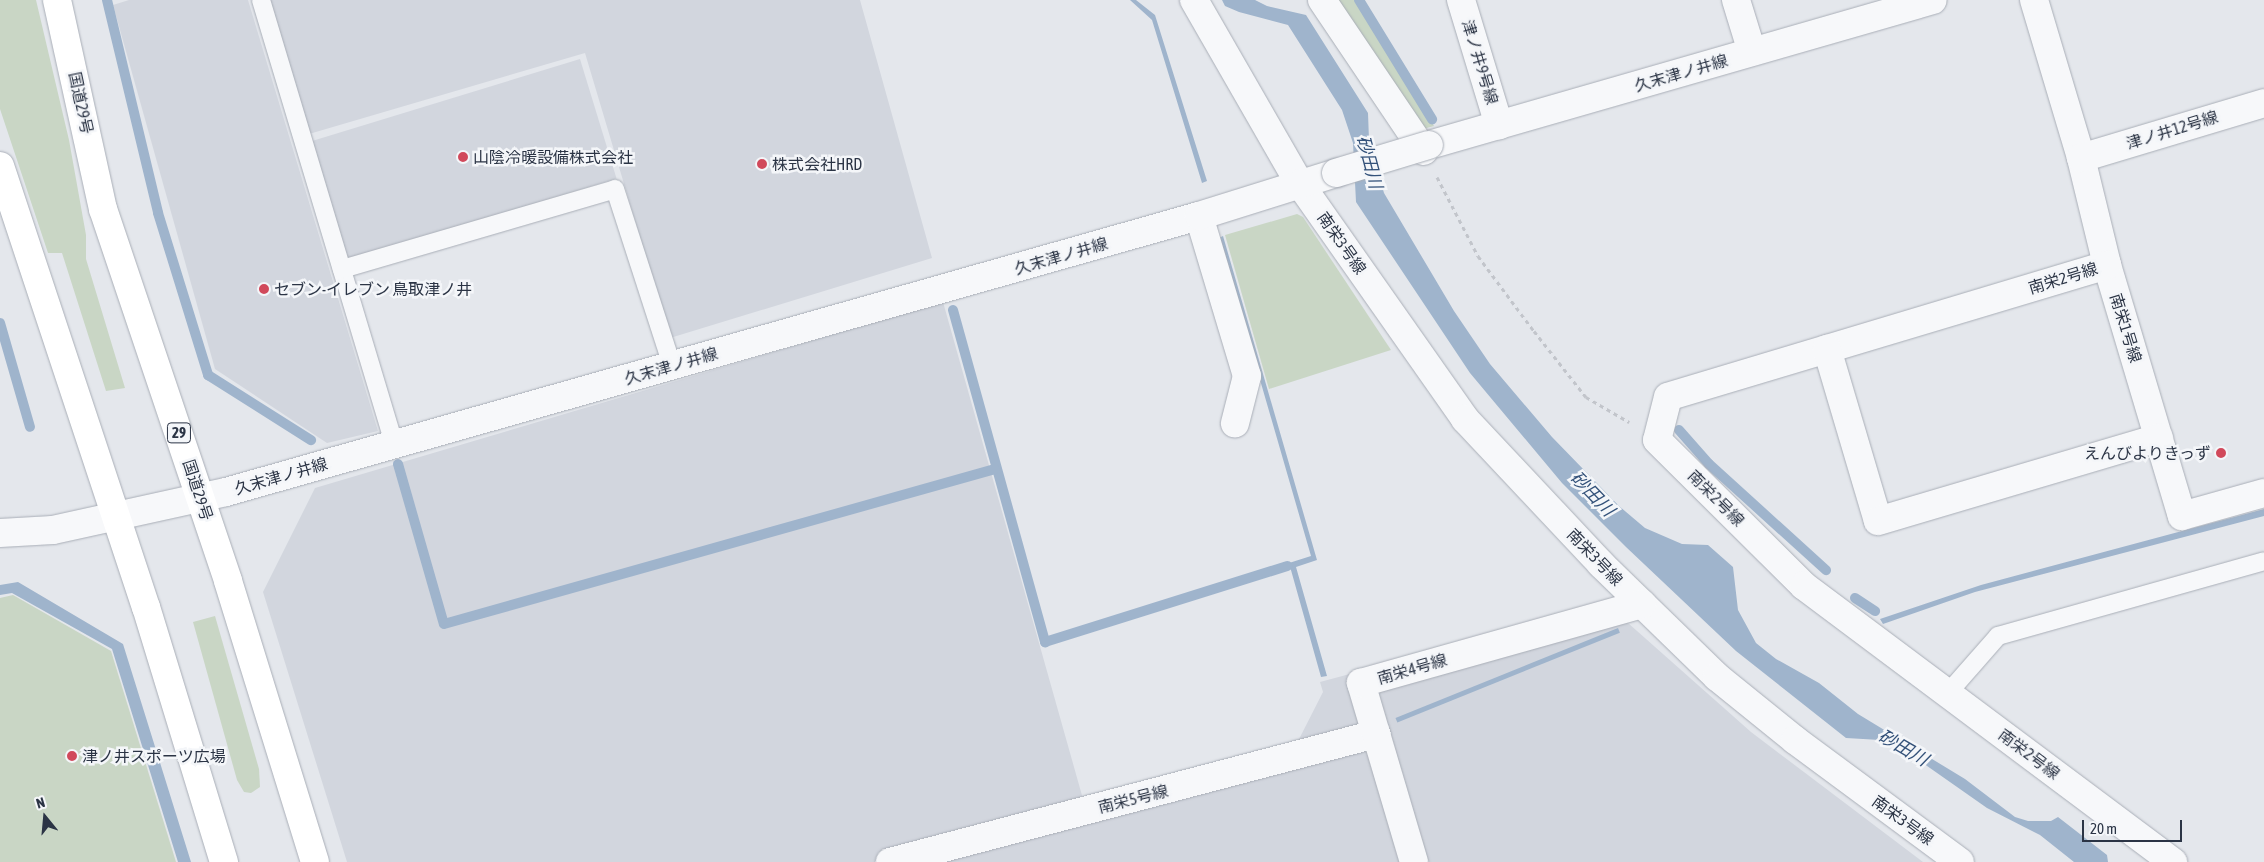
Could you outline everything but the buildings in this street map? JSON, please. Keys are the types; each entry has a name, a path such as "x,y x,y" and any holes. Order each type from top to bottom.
{"highway":[{"name":"国道29号","path":"57,0 103,209 200,497 315,862"},
{"path":"1,170 115,516 224,862"}],"street":[{"name":"南栄3号線","path":"1194,0 1300,184 1465,419 1642,604 1724,683 1795,740 1960,862"},
{"path":"1322,0 1427,148"},
{"name":"津ノ井9号線","path":"1461,0 1498,125"},
{"path":"1736,0 1752,52"},
{"name":"久末津ノ井線","path":"0,532 53,530 226,492 1199,216 1498,125 1933,0"},
{"name":"南栄1号線","path":"2034,0 2081,158 2106,265 2182,516 2264,493"},
{"name":"津ノ井12号線","path":"2081,158 2264,103"},
{"path":"1199,216 1247,376 1235,423"},
{"name":"南栄2号線","path":"2106,265 1668,397 1657,440 1804,586 2173,862"},
{"path":"1827,349 1878,521 2159,438"},
{"name":"南栄4号線","path":"1414,862 1361,683 1642,604"},
{"name":"南栄5号線","path":"890,862 1376,734"}],"lane":[{"path":"261,0 394,444"},
{"path":"342,269 615,189 672,366"},
{"path":"1948,693 1998,636 2264,561"}],"path":[{"path":"1427,148 1478,256 1586,397 1657,440"}],"shaded area":[{"name":"セブン-イレブン 鳥取津ノ井","path":"129,0 248,0 378,431 327,443 215,369 113,5"},
{"name":"株式会社HRD","path":"269,0 860,0 932,258 670,338 585,53 309,134"},
{"name":"山陰冷暖設備株式会社","path":"580,59 617,179 348,261 311,141"},
{"path":"943,302 1083,799 1295,747 1323,692 1320,682 1600,607 1628,623 1751,732 1923,862 347,862 263,592 315,488"}],"green space":[{"path":"0,0 36,0 69,140 86,235 86,259 125,388 106,391 62,253 48,253 0,109"},
{"path":"1335,0 1357,0 1434,126 1423,129"},
{"path":"1297,214 1303,217 1391,350 1269,389 1225,235"},
{"name":"津ノ井スポーツ広場","path":"13,595 111,651 176,862 0,862 0,598"},
{"path":"215,616 259,769 260,787 251,793 244,792 237,780 193,622"}],"water":[{"path":"1130,0 1136,0 1155,15 1207,181 1202,183 1152,20"},
{"name":"砂田川","path":"1222,0 1255,0 1267,6 1306,15 1368,113 1369,140 1384,193 1454,311 1490,364 1552,437 1619,506 1645,528 1682,544 1708,545 1733,567 1738,610 1756,643 1776,659 1819,683 1858,714 1965,779 2015,817 2028,821 2051,821 2058,817 2107,855 2108,862 2074,862 2040,835 1987,808 1910,754 1880,740 1846,738 1736,651 1626,547 1562,483 1470,373 1356,202 1353,143 1342,110 1288,25 1239,12 1225,6"},
{"path":"1223,236 1317,560 1296,567 1327,676 1321,677 1289,563 1311,556 1219,238"},
{"path":"2264,509 2264,516 1975,592 1883,624 1880,619 1981,585"},
{"path":"18,582 123,644 191,862 178,862 112,649 12,593 0,595 0,585"},
{"path":"1618,628 1620,633 1397,723 1395,718"}],"waterway":[{"path":"107,0 158,213 208,375 311,440"},
{"path":"1359,0 1432,119"},
{"path":"953,310 1045,642 1287,566"},
{"path":"0,323 30,427"},
{"path":"1679,430 1709,464 1826,570"},
{"path":"398,464 444,624 995,469"},
{"path":"1855,598 1875,611"}],"place":[{"name":"山陰冷暖設備株式会社","path":"463,157"},
{"name":"株式会社HRD","path":"762,164"},
{"name":"セブン-イレブン 鳥取津ノ井","path":"264,289"},
{"name":"えんびよりきっず","path":"2221,453"},
{"name":"津ノ井スポーツ広場","path":"72,756"}]}
